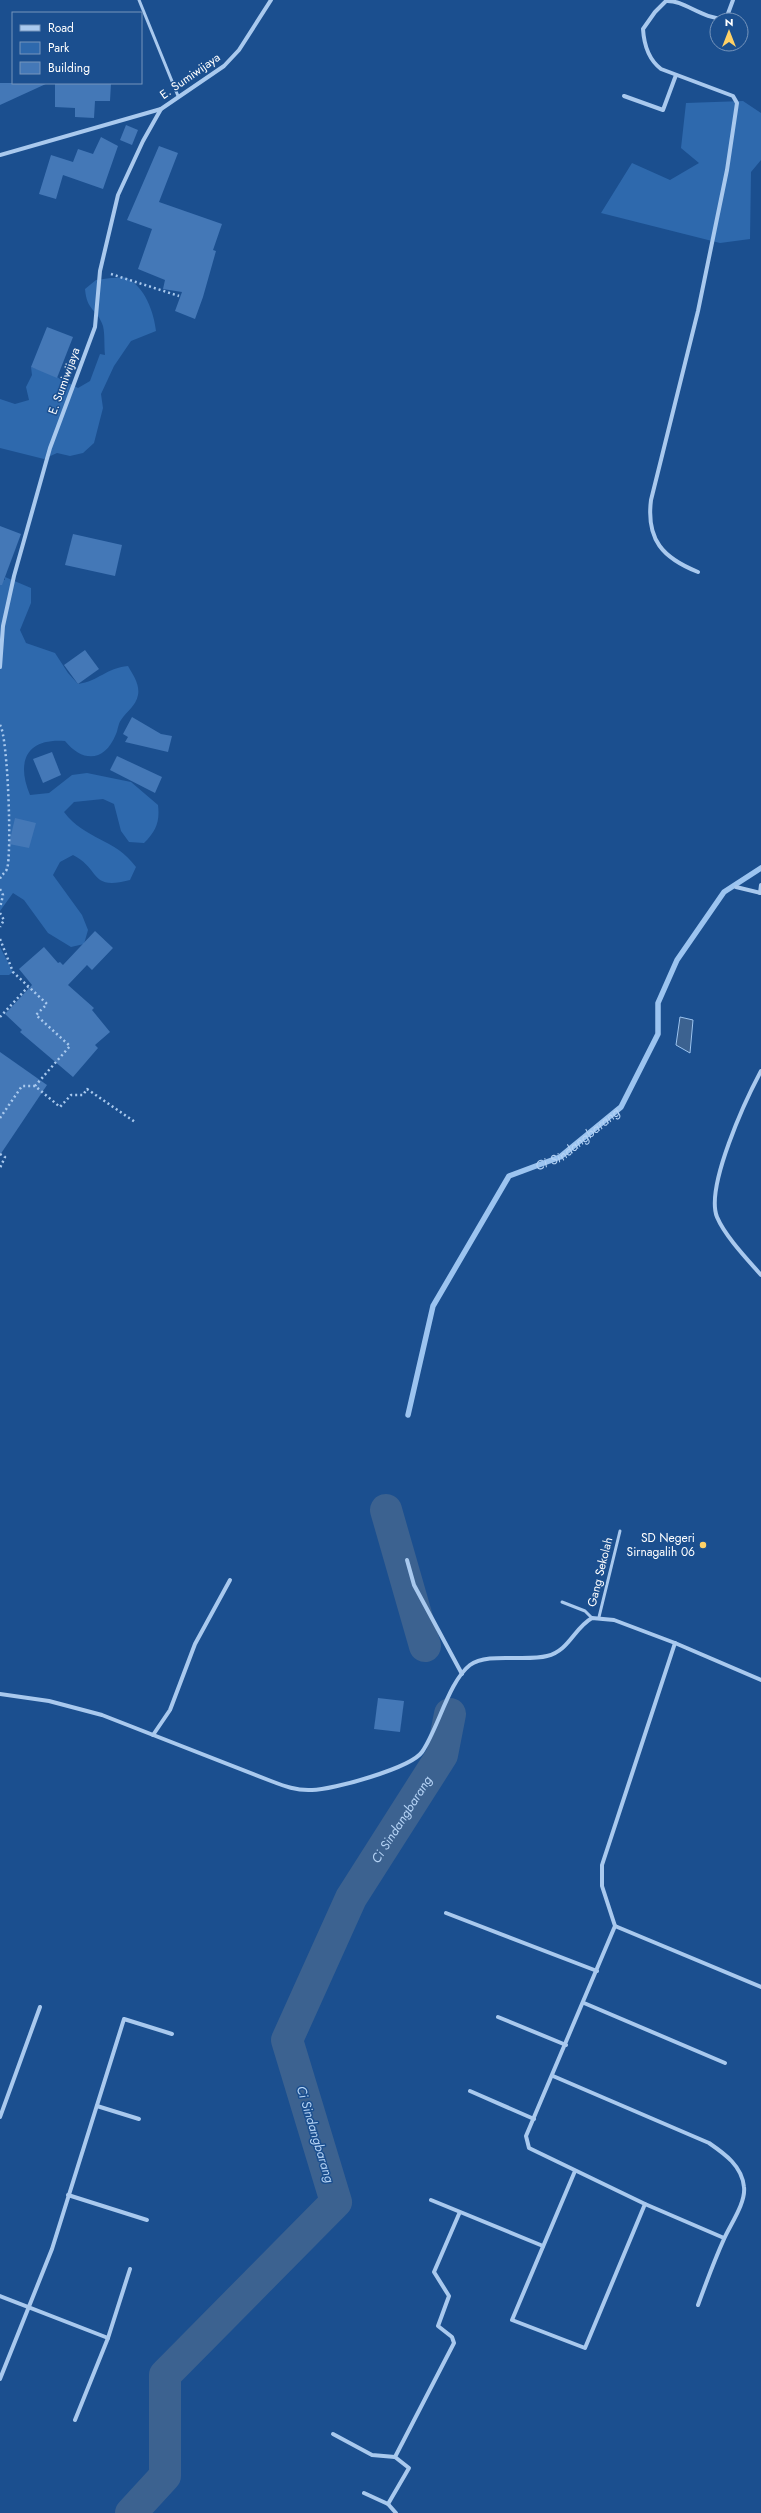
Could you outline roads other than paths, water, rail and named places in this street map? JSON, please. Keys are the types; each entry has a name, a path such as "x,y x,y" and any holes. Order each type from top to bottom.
{"street":[{"name":"E. Sumiwijaya","path":"0,155 161,109 178,96 203,82 224,66 243,43 271,0"},
{"path":"698,572 683,566 668,556 659,545 648,518 651,500 698,311 727,170 737,103 733,96 676,75 654,64 646,50 643,29 655,12 666,1 671,1 707,17 726,18 733,0"},
{"path":"624,96 664,110 676,75"},
{"name":"E. Sumiwijaya","path":"0,667 1,626 14,576 50,448 95,327 100,270 118,195 161,109"},
{"path":"736,887 760,893 761,885"},
{"path":"761,1071 735,1126 716,1188 714,1203 717,1217 761,1275"},
{"path":"407,1560 414,1585 462,1674"},
{"path":"153,1735 170,1710 195,1644 230,1580"},
{"path":"0,1694 77,1708 153,1735 293,1789 312,1790 330,1788 407,1765 420,1754 462,1674 471,1664 483,1660 532,1658 557,1653 567,1644 580,1627 592,1618 598,1617 614,1620 675,1643 761,1680"},
{"path":"675,1643 602,1865 602,1886 615,1926 584,2003 526,2136 529,2148 645,2204 724,2238"},
{"path":"446,1913 597,1971"},
{"path":"615,1926 761,1987"},
{"path":"584,2003 725,2063"},
{"path":"0,2117 40,2007"},
{"path":"498,2017 566,2045"},
{"path":"0,2379 52,2249 124,2019 172,2034"},
{"path":"553,2076 709,2144 727,2155 736,2165 744,2188 738,2213 724,2238 698,2305"},
{"path":"470,2091 534,2119"},
{"path":"97,2106 139,2119"},
{"path":"574,2171 512,2320 585,2348 645,2204"},
{"path":"68,2195 147,2220"},
{"path":"431,2200 459,2214 543,2246"},
{"path":"395,2457 454,2343 452,2336 438,2326 449,2296 434,2272 459,2214"},
{"path":"75,2420 108,2338 130,2269"},
{"path":"0,2296 108,2338"},
{"path":"333,2434 372,2455 395,2457 409,2468 388,2504"},
{"path":"364,2493 388,2504 396,2513"}],"lane":[{"path":"139,0 178,96"},
{"name":"Gang Sekolah","path":"598,1617 620,1531"},
{"path":"562,1602 585,1611 592,1618"}],"waterway":[{"name":"Ci Sindangbarang","path":"408,1415 433,1306 509,1176 560,1157 621,1107 658,1034 658,1003 677,960 724,892 761,868"},
{"name":"Ci Sindangbarang","path":"386,1510 425,1646"},
{"name":"Ci Sindangbarang","path":"131,2513 165,2476 165,2375 336,2202 287,2040 351,1898 442,1755 450,1714"}],"place":[{"name":"SD Negeri Sirnagalih 06","path":"703,1545"}]}
